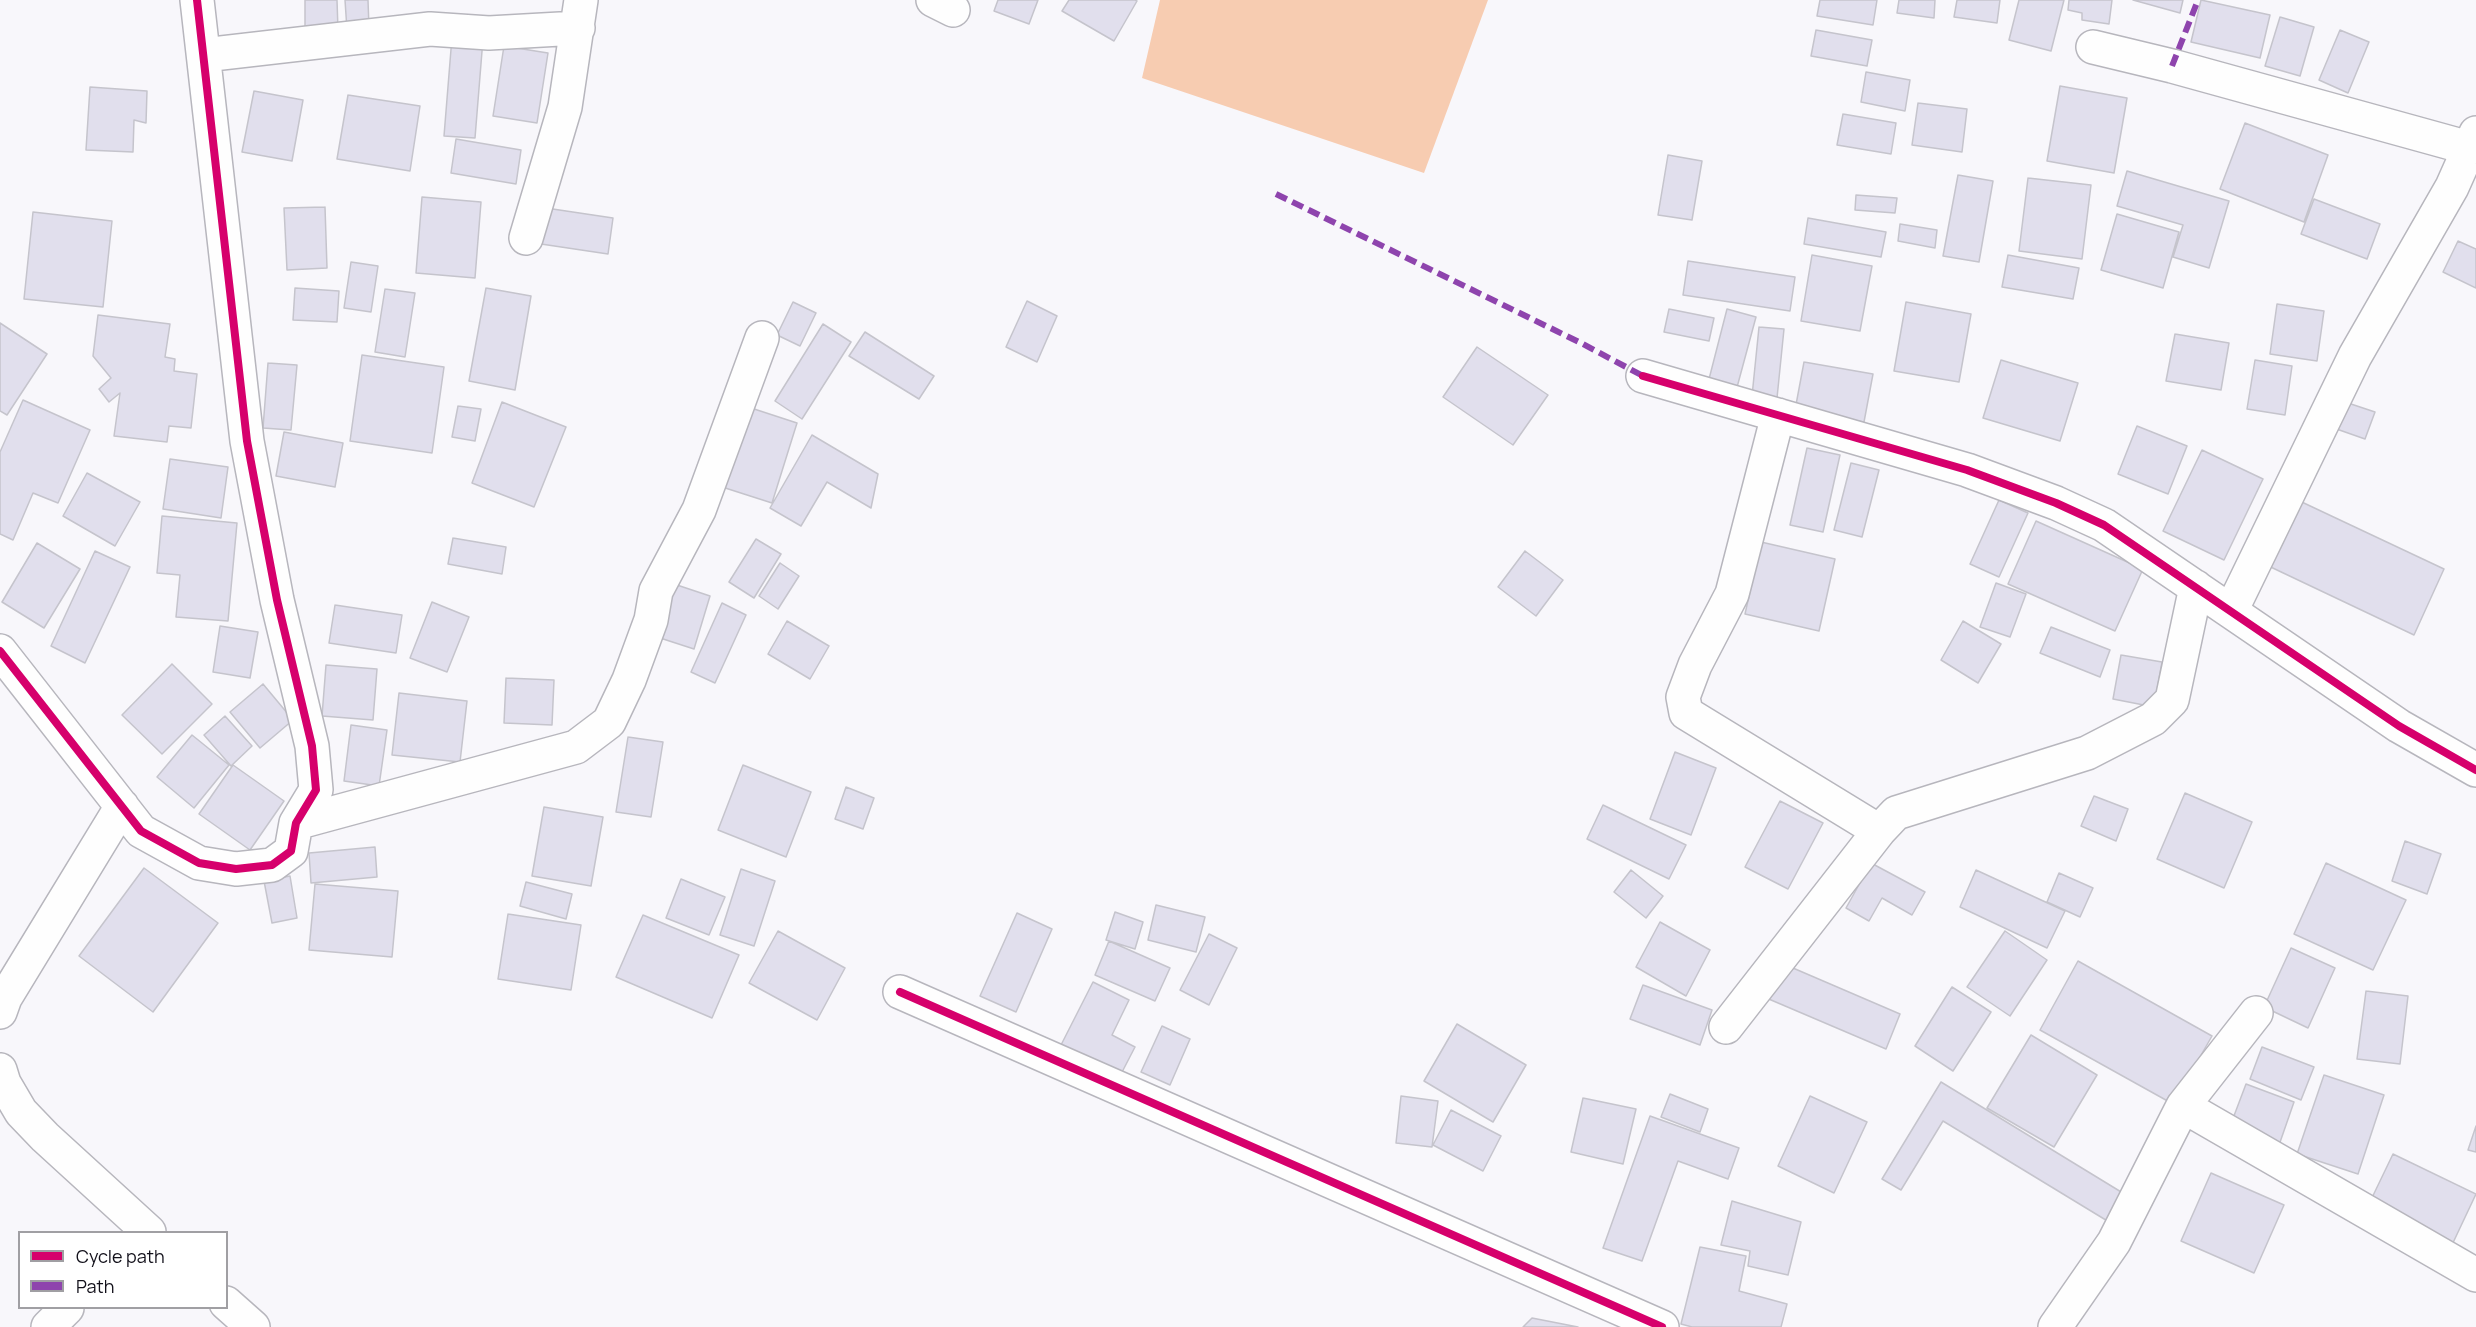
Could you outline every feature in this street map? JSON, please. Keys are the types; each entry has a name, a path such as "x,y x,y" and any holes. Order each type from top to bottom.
{"street":[{"path":"0,651 141,831 199,863 236,869 272,865 291,851 296,823 316,790 312,746 276,600 247,441 197,0"},
{"path":"204,55 430,29 489,33 580,14 565,108 526,238"},
{"path":"2093,47 2473,140 2452,186 2355,356 2231,611"},
{"path":"296,823 576,747 609,722 629,680 651,620 656,591 699,510 762,338"},
{"path":"1643,376 1967,470 2056,503 2104,525 2399,726 2476,770"},
{"path":"1778,415 1732,594 1695,665 1683,697 1686,713 1879,831"},
{"path":"1726,1027 1879,831 1896,813 2087,753 2153,719 2172,700 2196,587"},
{"path":"0,1012 6,998 122,806"},
{"path":"900,992 1662,1327"},
{"path":"2055,1327 2114,1242 2183,1106 2256,1013"},
{"path":"0,1070 4,1083 21,1112 144,1231"},
{"path":"2183,1106 2476,1275"},
{"path":"228,1305 253,1327"},
{"path":"48,1327 66,1309"}],"shaded area":[{"path":"1160,0 1488,0 1424,173 1142,78"}],"building":[{"path":"305,0 337,0 338,30 305,30"},
{"path":"345,0 368,0 369,28 347,30"},
{"path":"998,0 1038,0 1029,24 994,11"},
{"path":"1069,0 1137,1 1114,41 1062,11"},
{"path":"1820,0 1877,0 1873,25 1817,16"},
{"path":"1899,0 1935,0 1934,18 1897,13"},
{"path":"1957,0 2000,0 1997,23 1954,17"},
{"path":"2019,0 2064,0 2051,51 2009,40"},
{"path":"2069,0 2112,0 2109,24 2082,20 2082,13 2068,10"},
{"path":"2133,0 2183,0 2180,13"},
{"path":"2201,0 2270,15 2260,58 2191,42"},
{"path":"2280,17 2314,27 2300,76 2265,66"},
{"path":"1816,30 1872,40 1867,66 1811,56"},
{"path":"2340,30 2369,42 2348,93 2319,80"},
{"path":"452,37 483,39 475,138 444,136"},
{"path":"504,46 548,53 537,123 493,116"},
{"path":"1866,72 1910,80 1905,111 1861,102"},
{"path":"2060,86 2127,98 2114,173 2047,161"},
{"path":"90,87 147,91 146,123 134,120 133,152 86,150"},
{"path":"254,91 303,100 292,161 242,152"},
{"path":"348,95 420,106 410,171 337,159"},
{"path":"1918,103 1967,109 1962,152 1912,145"},
{"path":"1843,114 1896,123 1891,154 1837,145"},
{"path":"2245,123 2328,155 2304,222 2220,189"},
{"path":"456,139 521,150 516,184 451,173"},
{"path":"1668,155 1702,161 1692,220 1658,215"},
{"path":"2127,171 2229,201 2209,268 2173,257 2183,225 2117,206"},
{"path":"1958,175 1993,181 1979,262 1943,256"},
{"path":"2028,178 2091,185 2082,259 2019,251"},
{"path":"1856,195 1897,198 1895,213 1855,210"},
{"path":"422,197 481,202 475,278 416,273"},
{"path":"2314,199 2380,224 2367,259 2301,234"},
{"path":"325,207 327,268 287,270 284,208"},
{"path":"546,208 613,218 608,254 541,244"},
{"path":"33,212 112,221 103,307 24,299"},
{"path":"2117,214 2179,232 2163,288 2101,270"},
{"path":"1808,218 1886,232 1881,257 1804,244"},
{"path":"1900,224 1937,230 1935,248 1898,241"},
{"path":"2458,241 2476,249 2476,288 2443,272"},
{"path":"1812,255 1872,266 1860,331 1801,321"},
{"path":"2008,255 2079,268 2073,299 2002,287"},
{"path":"1688,261 1795,277 1790,311 1683,295"},
{"path":"351,262 378,266 371,312 344,308"},
{"path":"295,288 339,291 337,322 293,320"},
{"path":"486,288 531,296 515,390 469,381"},
{"path":"385,289 415,293 405,357 375,352"},
{"path":"1027,301 1057,316 1037,362 1006,347"},
{"path":"793,302 816,313 800,346 777,335"},
{"path":"1906,302 1971,314 1959,382 1894,371"},
{"path":"2277,304 2324,311 2317,361 2270,354"},
{"path":"1669,309 1714,318 1709,341 1664,332"},
{"path":"1727,309 1756,317 1736,391 1708,383"},
{"path":"98,315 170,324 165,357 175,359 174,371 197,374 191,428 169,426 167,442 114,436 120,393 109,402 99,389 111,378 93,356"},
{"path":"0,323 47,354 7,415 0,411"},
{"path":"823,324 851,342 802,419 775,401"},
{"path":"1759,327 1784,329 1777,398 1752,396"},
{"path":"865,332 934,376 919,399 849,356"},
{"path":"2175,334 2229,343 2221,390 2166,381"},
{"path":"1477,347 1548,395 1513,445 1443,397"},
{"path":"362,355 444,367 432,453 350,441"},
{"path":"2001,360 2078,383 2060,441 1983,418"},
{"path":"2255,360 2292,366 2285,415 2247,409"},
{"path":"1804,362 1873,374 1864,422 1795,410"},
{"path":"268,363 297,365 291,430 263,428"},
{"path":"2336,399 2375,412 2365,439 2328,426"},
{"path":"23,400 90,430 58,503 33,493 13,540 0,534 0,452"},
{"path":"502,402 566,427 534,507 472,483"},
{"path":"458,406 481,409 475,441 452,437"},
{"path":"745,406 797,423 772,503 719,486"},
{"path":"2137,426 2187,446 2168,494 2118,474"},
{"path":"284,432 343,443 335,487 276,476"},
{"path":"812,435 878,474 871,508 827,482 801,526 770,508"},
{"path":"1807,448 1840,455 1823,532 1790,525"},
{"path":"2202,450 2263,479 2224,560 2163,531"},
{"path":"170,459 228,467 221,518 163,509"},
{"path":"1851,463 1879,470 1862,537 1834,530"},
{"path":"87,473 140,502 115,546 63,516"},
{"path":"2289,496 2444,569 2414,635 2258,561"},
{"path":"1999,500 2028,513 1999,577 1970,564"},
{"path":"162,516 237,523 228,621 176,617 180,575 157,573"},
{"path":"2036,521 2143,569 2115,631 2008,584"},
{"path":"453,538 506,547 502,574 448,564"},
{"path":"756,539 781,554 754,598 729,582"},
{"path":"1761,542 1835,559 1819,631 1745,614"},
{"path":"37,543 80,569 44,628 2,602"},
{"path":"95,551 130,567 85,663 51,646"},
{"path":"1525,551 1563,580 1536,616 1498,587"},
{"path":"780,563 799,576 778,609 759,596"},
{"path":"1996,583 2026,594 2010,637 1980,627"},
{"path":"674,584 710,596 694,649 657,637"},
{"path":"432,602 469,617 447,672 410,658"},
{"path":"722,603 746,615 715,683 691,672"},
{"path":"335,605 402,615 396,653 329,643"},
{"path":"787,621 829,646 810,679 768,654"},
{"path":"1963,621 2001,644 1978,683 1941,660"},
{"path":"220,626 258,632 250,678 213,672"},
{"path":"2051,627 2110,650 2100,677 2040,653"},
{"path":"2121,655 2162,662 2154,707 2113,699"},
{"path":"172,664 212,704 162,754 122,715"},
{"path":"326,665 377,669 373,720 322,716"},
{"path":"506,678 554,680 552,725 504,723"},
{"path":"263,684 293,720 260,748 230,712"},
{"path":"399,693 467,701 460,762 392,755"},
{"path":"225,716 252,746 231,766 204,735"},
{"path":"351,725 387,730 379,786 344,781"},
{"path":"192,735 229,765 194,808 157,777"},
{"path":"628,737 663,742 651,817 616,812"},
{"path":"1675,752 1716,768 1691,835 1650,819"},
{"path":"233,765 284,801 250,850 199,814"},
{"path":"743,765 811,792 786,857 718,830"},
{"path":"846,787 874,798 863,829 835,819"},
{"path":"2185,793 2252,822 2224,888 2157,859"},
{"path":"2094,796 2128,809 2116,841 2081,826"},
{"path":"1780,801 1823,823 1788,889 1745,867"},
{"path":"1603,805 1686,845 1669,879 1587,839"},
{"path":"544,807 603,817 591,886 532,876"},
{"path":"2405,841 2441,854 2427,894 2392,881"},
{"path":"375,847 377,877 311,883 309,853"},
{"path":"1871,863 1925,892 1912,915 1882,898 1869,921 1846,908"},
{"path":"2326,863 2406,900 2373,970 2294,934"},
{"path":"144,868 218,923 153,1012 79,956"},
{"path":"741,869 775,881 754,946 720,935"},
{"path":"1631,870 1663,896 1646,918 1614,892"},
{"path":"1976,870 2065,911 2047,948 1960,907"},
{"path":"2059,873 2093,888 2080,917 2047,902"},
{"path":"290,876 297,918 272,923 264,881"},
{"path":"681,879 725,897 709,935 666,918"},
{"path":"526,882 572,894 566,919 520,906"},
{"path":"315,884 398,891 392,957 309,950"},
{"path":"1156,905 1205,917 1196,952 1148,940"},
{"path":"1115,912 1143,922 1135,949 1106,940"},
{"path":"1017,913 1052,929 1016,1012 980,996"},
{"path":"508,914 581,925 571,990 498,979"},
{"path":"643,915 739,955 712,1018 616,977"},
{"path":"1660,922 1710,950 1686,996 1636,967"},
{"path":"778,931 845,968 817,1020 749,983"},
{"path":"2005,931 2047,960 2010,1016 1967,987"},
{"path":"1209,934 1237,948 1209,1005 1180,990"},
{"path":"1109,941 1170,968 1155,1001 1095,975"},
{"path":"2291,948 2335,968 2308,1028 2264,1007"},
{"path":"2078,961 2212,1036 2173,1104 2040,1030"},
{"path":"1779,962 1900,1014 1886,1049 1764,997"},
{"path":"1093,982 1129,1000 1112,1035 1135,1047 1120,1076 1061,1045"},
{"path":"1643,985 1712,1010 1700,1045 1630,1019"},
{"path":"1952,987 1991,1012 1953,1071 1915,1046"},
{"path":"2366,991 2408,996 2400,1064 2357,1059"},
{"path":"1457,1024 1526,1065 1493,1122 1424,1081"},
{"path":"1162,1026 1190,1039 1170,1085 1141,1072"},
{"path":"2031,1035 2097,1075 2054,1147 1987,1108"},
{"path":"2262,1047 2314,1067 2301,1100 2250,1079"},
{"path":"2324,1075 2384,1095 2358,1174 2297,1154"},
{"path":"1941,1082 2131,1198 2114,1225 1943,1121 1901,1190 1882,1179"},
{"path":"2246,1084 2294,1102 2278,1148 2229,1129"},
{"path":"1670,1094 1708,1109 1700,1132 1661,1117"},
{"path":"1401,1096 1438,1101 1432,1147 1396,1143"},
{"path":"1810,1096 1867,1122 1834,1193 1778,1166"},
{"path":"1583,1098 1636,1109 1623,1164 1571,1152"},
{"path":"1451,1110 1501,1136 1483,1171 1433,1145"},
{"path":"1650,1116 1739,1148 1728,1179 1678,1161 1642,1261 1603,1248"},
{"path":"2476,1126 2476,1152 2468,1150"},
{"path":"2393,1154 2476,1194 2451,1247 2368,1206"},
{"path":"2211,1173 2284,1205 2254,1273 2181,1241"},
{"path":"1732,1201 1801,1222 1788,1275 1748,1266 1750,1251 1721,1245"},
{"path":"1700,1247 1746,1256 1739,1291 1787,1304 1781,1327 1692,1327 1681,1324"},
{"path":"1532,1318 1578,1327 1523,1327"}],"marked path":[{"path":"2172,66 2198,0"},
{"path":"1276,194 1581,343 1643,376"}],"cycle path":[{"path":"0,651 141,831 199,863 236,869 272,865 291,851 296,823 316,790 312,746 277,600 247,441 197,0"},
{"path":"1643,376 1967,470 2056,503 2104,525 2399,726 2476,770"},
{"path":"900,992 1662,1327"}]}
